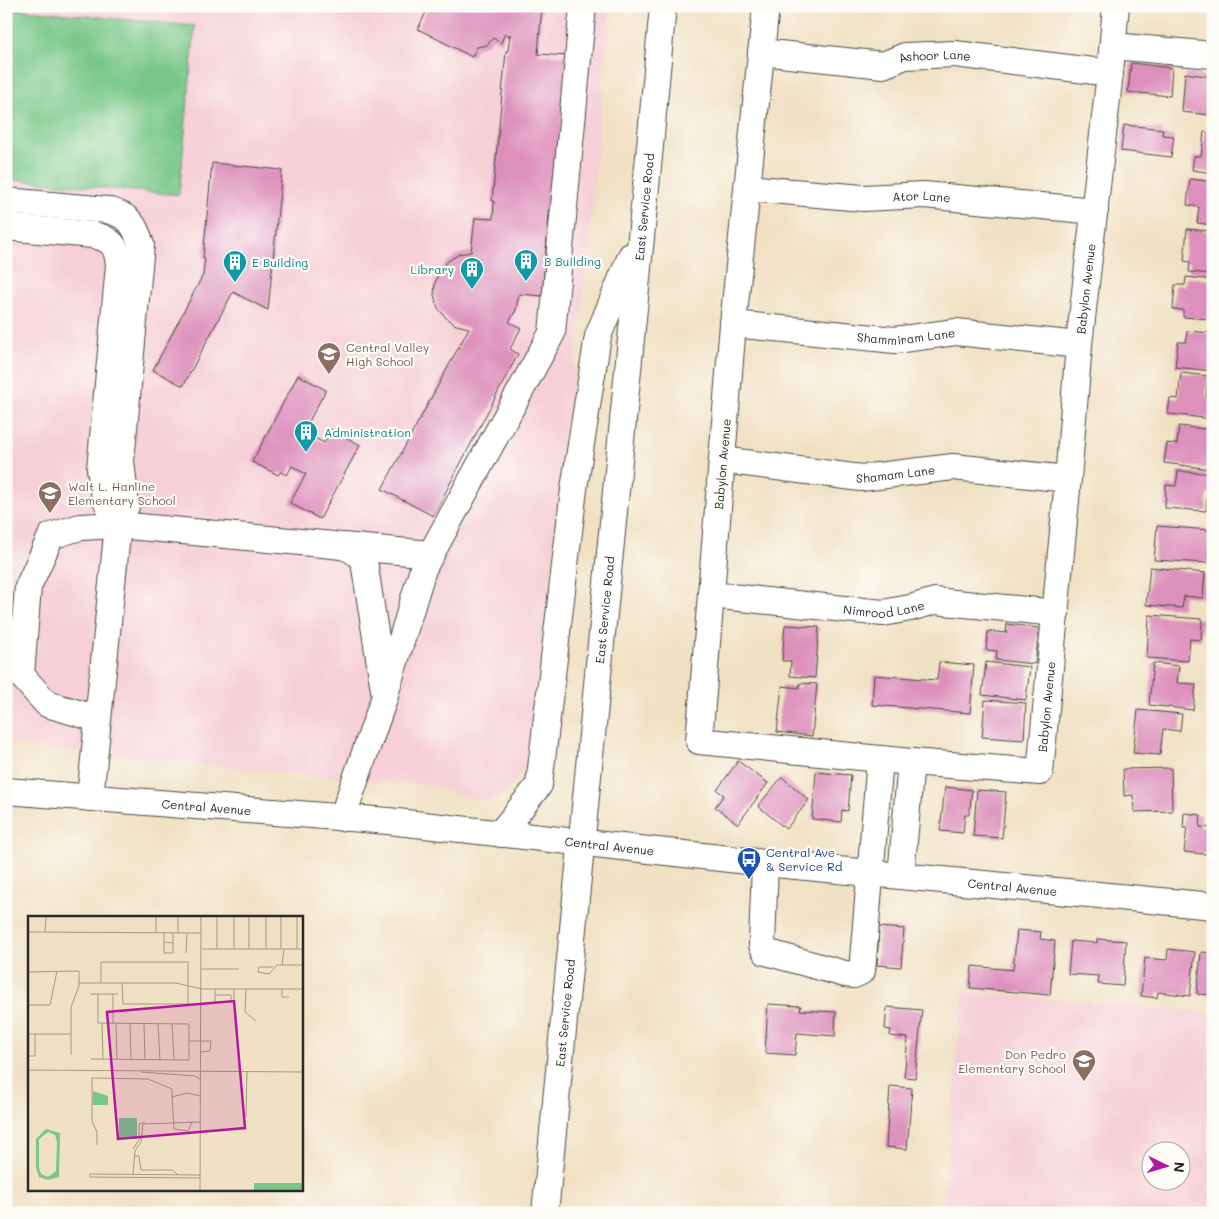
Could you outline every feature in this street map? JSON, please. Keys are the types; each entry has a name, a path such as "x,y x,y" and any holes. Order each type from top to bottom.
{"street":[{"path":"342,818 385,696 423,569 552,333 583,6"},
{"name":"East Service Road","path":"545,1213 663,6"},
{"name":"Babylon Avenue","path":"766,6 733,324 699,741 911,762 1040,772 1079,345 1116,6"},
{"path":"1112,46 1213,55"},
{"name":"Ashoor Lane","path":"761,52 883,65 905,56 955,54 1110,73"},
{"name":"Ator Lane","path":"747,188 863,198 924,196 1095,211"},
{"path":"6,201 106,210 120,213 130,220 137,231 141,245 121,461 126,506 118,526 90,798"},
{"path":"6,227 106,238 118,251 119,265 100,469 105,498 118,526"},
{"path":"500,834 539,786 574,489 598,336 642,227"},
{"name":"Shammiram Lane","path":"733,324 895,340 956,332 1079,345"},
{"name":"Shamam Lane","path":"722,460 861,478 954,467 1068,479"},
{"path":"98,720 46,704 21,675 28,587 51,536 80,526 118,526 432,554"},
{"path":"343,546 353,549 364,562 385,696"},
{"name":"Nimrood Lane","path":"711,595 883,613 935,601 1056,613"},
{"path":"765,863 762,946 766,952 844,974 854,975 862,971 880,759"},
{"path":"901,876 911,762"},
{"name":"Central Avenue","path":"6,790 388,821 765,863 1213,906"}],"shaded area":[{"name":"Central Valley High School","path":"6,6 610,6 588,251 528,766 515,778 518,781 494,801 473,799 434,786 6,744"},
{"name":"Don Pedro Elementary School","path":"963,991 1213,1013 1213,1213 943,1213"}],"green space":[{"path":"6,8 195,26 179,195 6,179"}],"building":[{"name":"B Building","path":"429,6 542,6 538,54 568,56 554,205 550,205 542,296 519,294 516,310 509,322 521,328 510,349 518,354 433,516 382,489 469,328 456,325 446,318 438,308 434,295 435,283 439,271 448,261 459,254 471,252 475,218 493,219 494,201 492,201 506,51 508,51 510,34 509,36 505,33 501,43 493,38 487,45 477,47 472,57 418,29"},
{"path":"1131,63 1172,68 1170,96 1128,92"},
{"path":"1185,73 1213,77 1213,107 1211,107 1210,115 1182,112"},
{"path":"1124,125 1163,129 1162,135 1174,136 1171,157 1121,151"},
{"path":"1204,132 1213,133 1213,173 1192,170 1194,156 1201,156"},
{"name":"E Building","path":"212,163 282,170 268,310 233,292 183,386 153,370 203,275"},
{"path":"1190,179 1213,182 1213,225 1197,223 1199,207 1187,205"},
{"path":"1187,229 1213,231 1213,274 1189,272 1190,262 1184,261"},
{"path":"1186,277 1213,280 1213,298 1211,297 1209,319 1183,317 1183,310 1173,309 1175,285 1185,285"},
{"path":"1187,331 1213,333 1213,371 1175,367 1178,342 1186,342"},
{"path":"1181,373 1208,376 1206,397 1213,398 1213,419 1168,414 1170,398 1178,399"},
{"name":"Administration","path":"298,375 326,390 303,432 324,443 331,429 360,445 320,519 290,503 306,474 292,466 287,475 280,472 278,475 252,462"},
{"path":"1179,426 1213,430 1211,469 1164,463 1167,443 1177,444"},
{"path":"1178,471 1213,474 1213,494 1207,494 1206,511 1165,508 1166,485 1176,486"},
{"path":"1157,526 1210,530 1207,563 1154,560"},
{"path":"1150,567 1205,573 1203,598 1184,596 1182,608 1146,605"},
{"path":"1149,615 1202,619 1201,640 1190,639 1188,661 1147,658"},
{"path":"1007,624 1039,628 1035,664 996,660 997,651 986,650 988,631 1006,633"},
{"path":"785,625 819,627 815,678 790,676 791,661 782,661"},
{"path":"939,662 974,665 970,713 872,705 874,675 937,680"},
{"path":"986,662 1030,667 1026,700 982,695"},
{"path":"1153,663 1179,666 1177,683 1196,684 1193,710 1149,705"},
{"path":"800,683 817,684 812,736 777,732 782,686 799,688"},
{"path":"985,700 1026,703 1024,740 982,737"},
{"path":"1138,710 1182,714 1180,731 1163,729 1160,755 1133,753"},
{"path":"738,761 768,783 738,824 715,807 724,795 717,790"},
{"path":"1171,768 1172,811 1134,812 1133,795 1124,796 1123,769"},
{"path":"816,772 851,775 848,811 842,810 841,822 812,819"},
{"path":"782,777 809,800 786,829 758,806"},
{"path":"945,787 972,790 969,815 965,815 963,833 940,831"},
{"path":"977,790 1006,792 1002,838 973,836"},
{"path":"1184,813 1201,815 1200,827 1213,828 1213,855 1184,852 1187,828 1183,828"},
{"path":"879,927 904,929 901,967 877,965"},
{"path":"1017,930 1041,932 1040,939 1055,941 1050,995 970,988 972,966 1013,970"},
{"path":"1097,939 1126,941 1123,986 1098,984 1099,976 1068,974 1071,941 1097,943"},
{"path":"1168,949 1195,952 1190,996 1158,992 1157,998 1141,996 1145,958 1167,960"},
{"path":"1201,952 1213,953 1213,995 1197,994"},
{"path":"768,1004 801,1006 800,1010 836,1012 835,1036 797,1033 795,1055 765,1053"},
{"path":"887,1007 922,1010 915,1078 904,1077 908,1038 890,1036 891,1030 885,1029"},
{"path":"890,1086 912,1088 907,1149 886,1147"}],"place":[{"name":"B Building","path":"526,282"},
{"name":"E Building","path":"235,283"},
{"name":"Library","path":"472,290"},
{"name":"Central Valley High School","path":"329,375"},
{"name":"Administration","path":"306,453"},
{"name":"Walt L. Hanline Elementary School","path":"50,514"},
{"name":"Central Ave & Service Rd","path":"749,880"},
{"name":"Don Pedro Elementary School","path":"1084,1082"}]}
